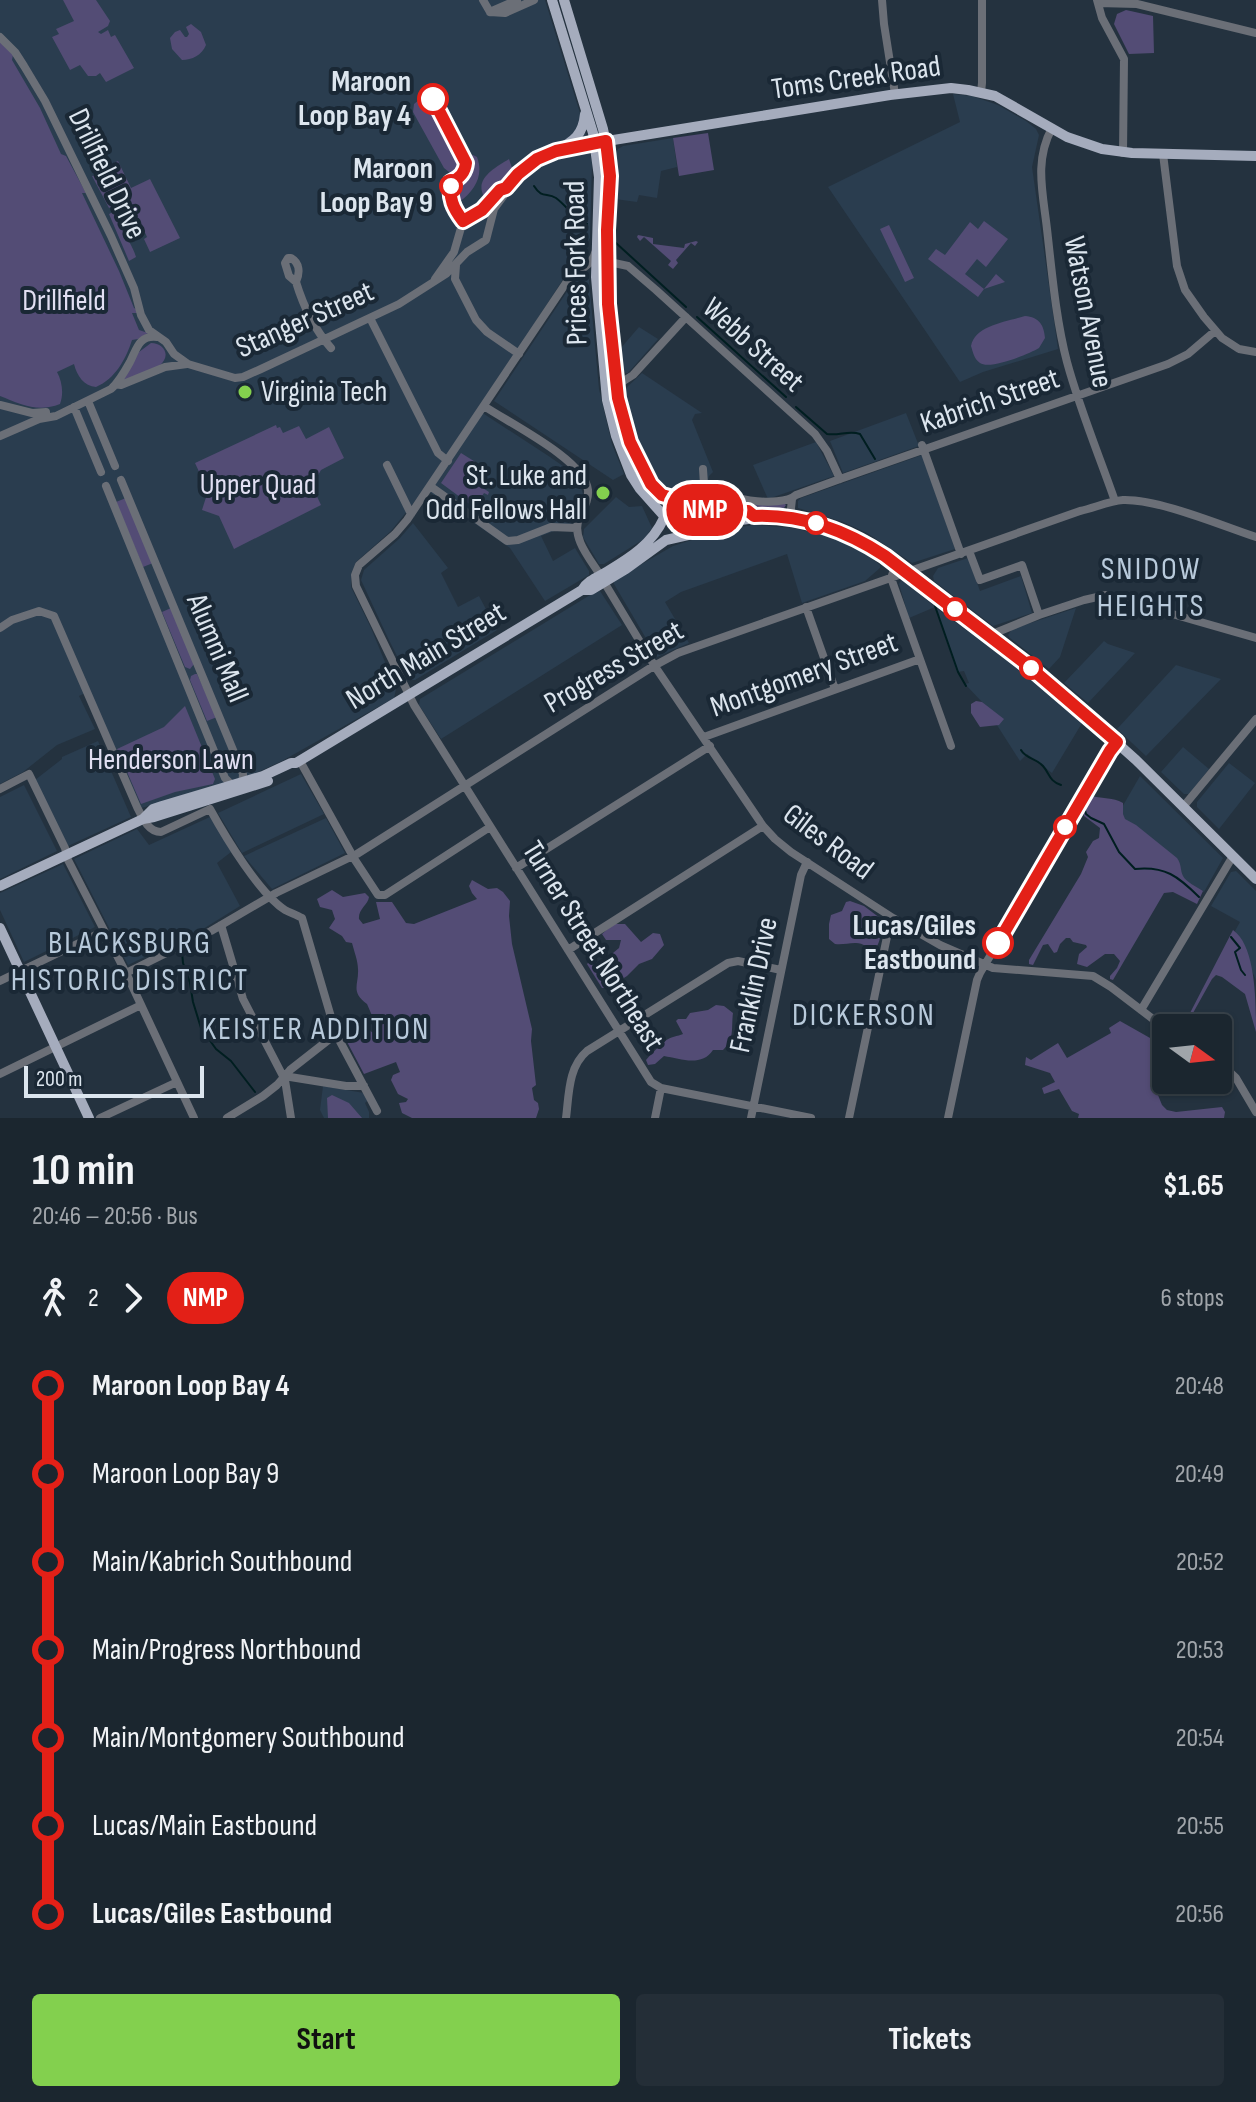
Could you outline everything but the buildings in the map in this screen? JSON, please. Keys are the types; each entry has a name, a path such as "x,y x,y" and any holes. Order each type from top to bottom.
{"main road":[{"name":"Prices Fork Road","path":"552,0 584,104 600,142 596,283 602,356 610,382"},
{"name":"Prices Fork Road","path":"564,0 610,176 607,256 610,417 623,456 640,489 664,517"},
{"name":"Toms Creek Road","path":"600,142 945,88 981,92 999,98 1083,144 1123,153 1256,156"},
{"path":"556,151 582,130 584,104"},
{"path":"610,382 633,451 651,484 662,495 712,513 748,511 754,516"},
{"path":"602,579 612,568 650,541 671,504 688,503"},
{"path":"688,503 698,516 693,531"},
{"path":"664,517 668,530 682,536 712,524 754,516 815,523 865,543 1052,685 1117,742 1256,879"},
{"name":"North Main Street","path":"0,886 143,819 294,769 297,762 582,590 591,590 602,579 626,569 662,543 682,536"},
{"path":"0,928 89,1118"}],"street":[{"path":"483,0 490,12 501,14 534,0"},
{"path":"490,12 517,0"},
{"path":"882,0 895,94"},
{"path":"981,92 982,0"},
{"path":"1123,153 1124,62 1102,18 1098,1 1137,4 1256,33"},
{"name":"Drillfield Drive","path":"0,37 24,66 45,101 124,263 143,319 149,330 166,342 170,350"},
{"name":"Watson Avenue","path":"1052,128 1041,155 1041,180 1061,330 1078,395 1115,501"},
{"path":"506,188 494,209 486,240 475,247 464,244 459,234 463,221 489,205 500,190 537,159 556,151 600,142"},
{"path":"1163,154 1179,276 1185,290 1224,340 1235,347 1256,352"},
{"path":"473,216 482,219 489,232"},
{"name":"Stanger Street","path":"170,350 188,364 239,378 411,298 435,280 454,252 459,234"},
{"name":"Stanger Street","path":"435,280 451,277 456,264 475,247"},
{"path":"387,465 411,514 568,280 594,258 596,249"},
{"name":"Webb Street","path":"607,256 617,264 628,266 815,434 840,479"},
{"path":"607,276 617,264"},
{"path":"585,267 593,274 596,283"},
{"path":"451,277 482,327 519,354"},
{"path":"296,282 324,340 331,348"},
{"path":"610,382 622,382 633,375 686,317"},
{"path":"370,318 438,453 448,461"},
{"name":"Kabrich Street","path":"792,499 923,447 1180,359 1198,348 1215,331"},
{"path":"0,436 39,419 56,416 117,384 140,342 149,337 158,338"},
{"path":"117,384 165,367 170,361 170,350"},
{"name":"Stanger Street","path":"165,367 188,364"},
{"path":"88,401 115,466"},
{"path":"0,405 32,413 69,409"},
{"path":"430,486 503,539 510,541 551,527 576,528 588,496 583,476 567,459 484,406"},
{"path":"69,409 101,472"},
{"path":"923,447 965,552 980,580 1022,565 1039,615"},
{"path":"703,469 704,484 711,491 766,502 792,499 790,518"},
{"name":"Alumni Mall","path":"122,482 198,668 243,774 239,786 226,780 218,762 107,488 122,482"},
{"name":"Progress Street","path":"126,973 221,925 270,896 353,856 654,665 707,642 1115,501 1155,504 1256,537"},
{"name":"Turner Street Northeast","path":"411,514 395,534 361,564 355,575 358,591 409,695 651,1082 661,1088 811,1118"},
{"name":"Giles Road","path":"576,528 581,543 654,665 763,826 782,846 940,945 985,965 1003,969 1093,976 1152,1018"},
{"path":"896,564 891,578 951,746"},
{"path":"990,635 1039,615 1106,595 1256,638"},
{"path":"806,607 835,689"},
{"path":"4,626 34,612 46,612 56,618 143,819 153,831 161,832 210,809 239,857 270,896 282,907 299,915 336,1034 377,1111"},
{"name":"Montgomery Street","path":"704,737 920,659"},
{"path":"183,675 198,668"},
{"path":"1183,807 1256,719"},
{"path":"206,732 223,725"},
{"path":"948,1118 977,980 1117,742"},
{"name":"Montgomery Street","path":"516,868 710,746"},
{"path":"218,762 228,764 236,755"},
{"path":"297,762 375,892 381,895 490,827"},
{"path":"0,789 29,774 194,1118"},
{"path":"568,950 763,826"},
{"path":"1141,1010 1233,856"},
{"name":"Franklin Drive","path":"751,1118 800,879 807,862"},
{"path":"849,1118 893,918"},
{"path":"221,925 243,999 284,1076 291,1118"},
{"path":"0,981 104,931"},
{"path":"566,1118 576,1063 587,1051 728,963 738,961 781,970"},
{"path":"0,1074 141,1005"},
{"path":"227,1118 263,1096 336,1034"},
{"path":"1232,1074 1256,1112"},
{"path":"284,1076 364,1086"},
{"path":"100,1118 177,1082"},
{"path":"655,1118 661,1088"}],"shaded area":[{"name":"Virginia Tech","path":"0,0 545,0 584,126 592,163 590,238 478,410 573,473 579,481 583,494 570,525 541,536 553,561 575,548 589,575 545,601 510,548 425,489 391,531 356,562 351,574 351,587 396,689 394,698 282,761 243,779 138,809 87,692 79,696 95,729 57,745 23,772 0,784"},
{"path":"953,94 972,96 998,105 1026,121 1039,135 1032,167 1058,349 960,382 828,187 960,122"},
{"path":"673,138 677,167 661,171 657,198 639,195 637,202 615,199 615,155 618,149"},
{"path":"580,276 589,280 599,389 612,444 624,474 613,480 494,401"},
{"path":"639,327 658,339 626,373 622,370 620,349"},
{"path":"642,373 702,413 695,414 692,420 713,472 708,480 669,493 659,487 643,458 623,393"},
{"path":"906,413 919,446 843,473 830,441"},
{"path":"816,442 834,476 768,499 753,465"},
{"path":"922,455 955,549 912,563 867,533 798,508 801,498"},
{"path":"616,497 629,507 642,506 652,528 644,539 604,564 599,564 583,537 584,529"},
{"path":"413,523 448,568 441,573 458,607 479,596 497,630 411,680 361,580 364,570"},
{"path":"754,525 793,528 831,537 866,554 880,568 865,581 802,603 787,554 681,592 665,602 689,643 657,657 614,580 673,546 713,531"},
{"path":"968,558 980,591 1021,576 1032,613 993,626 934,581 933,576 938,568"},
{"path":"901,580 935,607 909,618 899,584"},
{"path":"600,591 622,625 441,739 419,705 420,699"},
{"path":"935,607 1020,670 1082,723 1052,773 1027,754 1020,761 995,722 999,720 965,684 969,683 964,671 957,672"},
{"path":"1076,608 1060,657 1049,669 1008,635 1012,629"},
{"path":"1104,641 1135,653 1088,703 1064,683"},
{"path":"1176,665 1221,679 1146,756 1117,729"},
{"path":"98,741 131,817 68,846 35,780 62,757"},
{"path":"1183,747 1209,769 1189,794 1184,794 1161,772"},
{"path":"1229,763 1255,783 1219,829 1197,807 1197,802"},
{"path":"301,774 324,814 242,853 218,813"},
{"path":"1140,776 1223,858 1204,892 1174,873 1117,816"},
{"path":"24,785 57,851 0,879 0,797"},
{"path":"212,816 231,852 217,863 240,906 203,929 128,965 74,859 137,829 149,845"},
{"path":"326,818 345,853 272,889 244,856"},
{"path":"63,864 95,927 24,962 0,910 0,893"},
{"path":"1236,871 1256,891 1256,980 1235,931 1240,922 1211,906 1231,872"},
{"path":"323,1086 364,1093 368,1100 365,1103 369,1118 324,1118 320,1110"}],"green space":[{"path":"63,0 96,0 110,21 98,32 101,34 108,30 111,37 115,35 134,68 106,82 100,73 88,76 80,65 70,70 52,37 59,34 56,29 74,21"},
{"path":"1126,10 1153,16 1154,53 1129,54 1114,24 1117,14"},
{"path":"191,24 201,32 206,45 196,56 182,60 172,49 170,38 180,30 187,37 186,27"},
{"name":"Drillfield","path":"0,41 13,55 12,60 40,108 61,154 66,156 86,193 82,193 138,313 132,313 139,330 148,333 132,340 119,368 96,387 82,380 74,364 57,372 62,396 60,404 52,407 29,406 0,396"},
{"path":"419,100 430,103 460,157 461,166 457,170 449,172 444,168 413,112 414,104"},
{"path":"708,133 714,170 679,176 673,138"},
{"path":"473,155 479,164 479,176 474,188 459,202 460,189 472,172 469,156"},
{"path":"509,159 510,174 488,202 481,188 483,182 491,171"},
{"path":"118,161 131,188 150,179 180,238 150,252 142,226 125,232 136,257 129,261 109,214 115,211 114,206 109,208 92,176 101,176 99,170"},
{"path":"984,221 1008,239 986,267 977,259 965,274 984,289 978,297 928,259 936,249 945,255 970,222 978,229"},
{"path":"889,225 914,278 905,282 880,229"},
{"path":"638,235 653,238 653,244 684,248 685,244 696,241 698,242 695,246 691,243 676,260 678,263 673,269 668,265 671,261 644,237 640,241"},
{"path":"996,274 1005,282 984,289"},
{"path":"1025,316 1034,318 1042,326 1045,338 1039,348 1000,363 985,365 978,361 971,346 979,333 993,325"},
{"path":"151,343 160,345 165,351 163,362 150,371 121,382 139,352"},
{"name":"Upper Quad","path":"276,425 283,433 299,426 306,439 329,427 344,458 321,470 312,486 321,505 234,549 219,516 202,510 208,491 195,463"},
{"path":"461,453 485,468 475,483 489,492 488,495 484,493 476,506 441,483"},
{"path":"699,483 727,499 751,504 786,505 784,508 717,508 692,497 669,493"},
{"path":"126,498 153,563 143,567 116,502"},
{"path":"171,608 194,664 190,669 185,667 162,612"},
{"path":"195,674 217,717 207,721 190,680"},
{"path":"982,702 1004,719 999,725 980,727 971,713 971,704"},
{"name":"Henderson Lawn","path":"185,706 215,779 213,784 175,792 141,804 117,749 164,727"},
{"path":"1092,796 1123,803 1125,819 1177,858 1184,878 1203,891 1197,904 1173,892 1164,893 1113,980 1110,976 1120,961 1114,954 1105,954 1087,967 1077,964 1079,954 1087,947 1070,938 1066,938 1054,953 1048,944 1043,945 1033,965 1029,964 1081,874 1088,857 1086,852 1099,838 1100,828 1084,816 1085,805"},
{"path":"472,880 488,889 497,888 510,901 512,944 532,1029 536,1085 532,1088 539,1109 536,1118 412,1118 402,1113 399,1103 408,1099 398,1094 391,1080 393,1075 400,1072 396,1062 364,1074 345,1038 347,1030 355,1028 366,1029 376,1036 380,1034 367,1004 357,991 358,966 352,943 346,942 329,928 335,919 332,910 320,907 317,899 332,890 343,897 365,893 369,897 359,916 363,924 380,919 376,902 392,902 406,923 414,924 477,899 469,886"},
{"path":"846,902 864,906 880,918 882,930 876,948 859,943 835,944 829,939 831,915 842,911"},
{"path":"613,924 625,924 641,942 653,933 660,934 664,945 652,959 639,964 608,988 602,988 587,964 591,960 601,963 619,948 621,940 606,940 602,934"},
{"path":"1233,930 1241,938 1250,961 1255,991 1256,1032 1245,994 1216,975 1193,1013 1190,1013"},
{"path":"716,1005 724,1006 733,1013 731,1037 723,1050 713,1050 697,1060 664,1056 655,1064 648,1065 646,1060 663,1043 683,1034 676,1021 678,1019 686,1019 690,1013 708,1010"},
{"path":"1120,1021 1152,1039 1152,1094 1158,1094 1167,1110 1176,1112 1222,1107 1224,1118 1078,1118 1079,1114 1072,1111 1059,1089 1044,1094 1042,1088 1055,1082 1050,1073 1025,1065 1026,1057 1031,1060 1058,1043 1067,1058 1111,1033 1109,1028"},
{"path":"332,1095 349,1103 362,1118 328,1118 327,1098"}],"waterway":[{"path":"534,186 542,194 556,198 587,224"},
{"path":"616,243 686,307"},
{"path":"697,317 786,397"},
{"path":"796,407 827,434 860,434 875,459"},
{"path":"935,606 958,672 966,686"},
{"path":"1021,750 1040,763 1061,785"},
{"path":"1084,807 1086,814 1104,824 1119,852 1135,869 1155,869 1170,874 1199,897"},
{"path":"1231,937 1240,948 1235,952 1245,975"},
{"path":"182,952 201,1028 255,1092"}],"bus line":[{"name":"NMP","path":"433,99 466,163 461,176 451,182 450,188 451,204 463,221 489,205 500,190 537,159 556,151 606,141 610,176 608,304 618,398 633,451 656,491 712,513 748,511 754,516 802,519 865,543 1014,654 1117,742 998,943"}],"place":[{"name":"Maroon Loop Bay 4","path":"433,99"},
{"name":"Maroon Loop Bay 9","path":"451,186"},
{"name":"Virginia Tech","path":"245,392"},
{"name":"St. Luke and Odd Fellows Hall","path":"603,493"},
{"name":"Lucas/Giles Eastbound","path":"998,943"}],"district":[{"name":"SNIDOW HEIGHTS","path":"1151,588"},
{"name":"BLACKSBURG HISTORIC DISTRICT","path":"130,962"},
{"name":"DICKERSON","path":"864,1015"},
{"name":"KEISTER ADDITION","path":"316,1029"}]}
